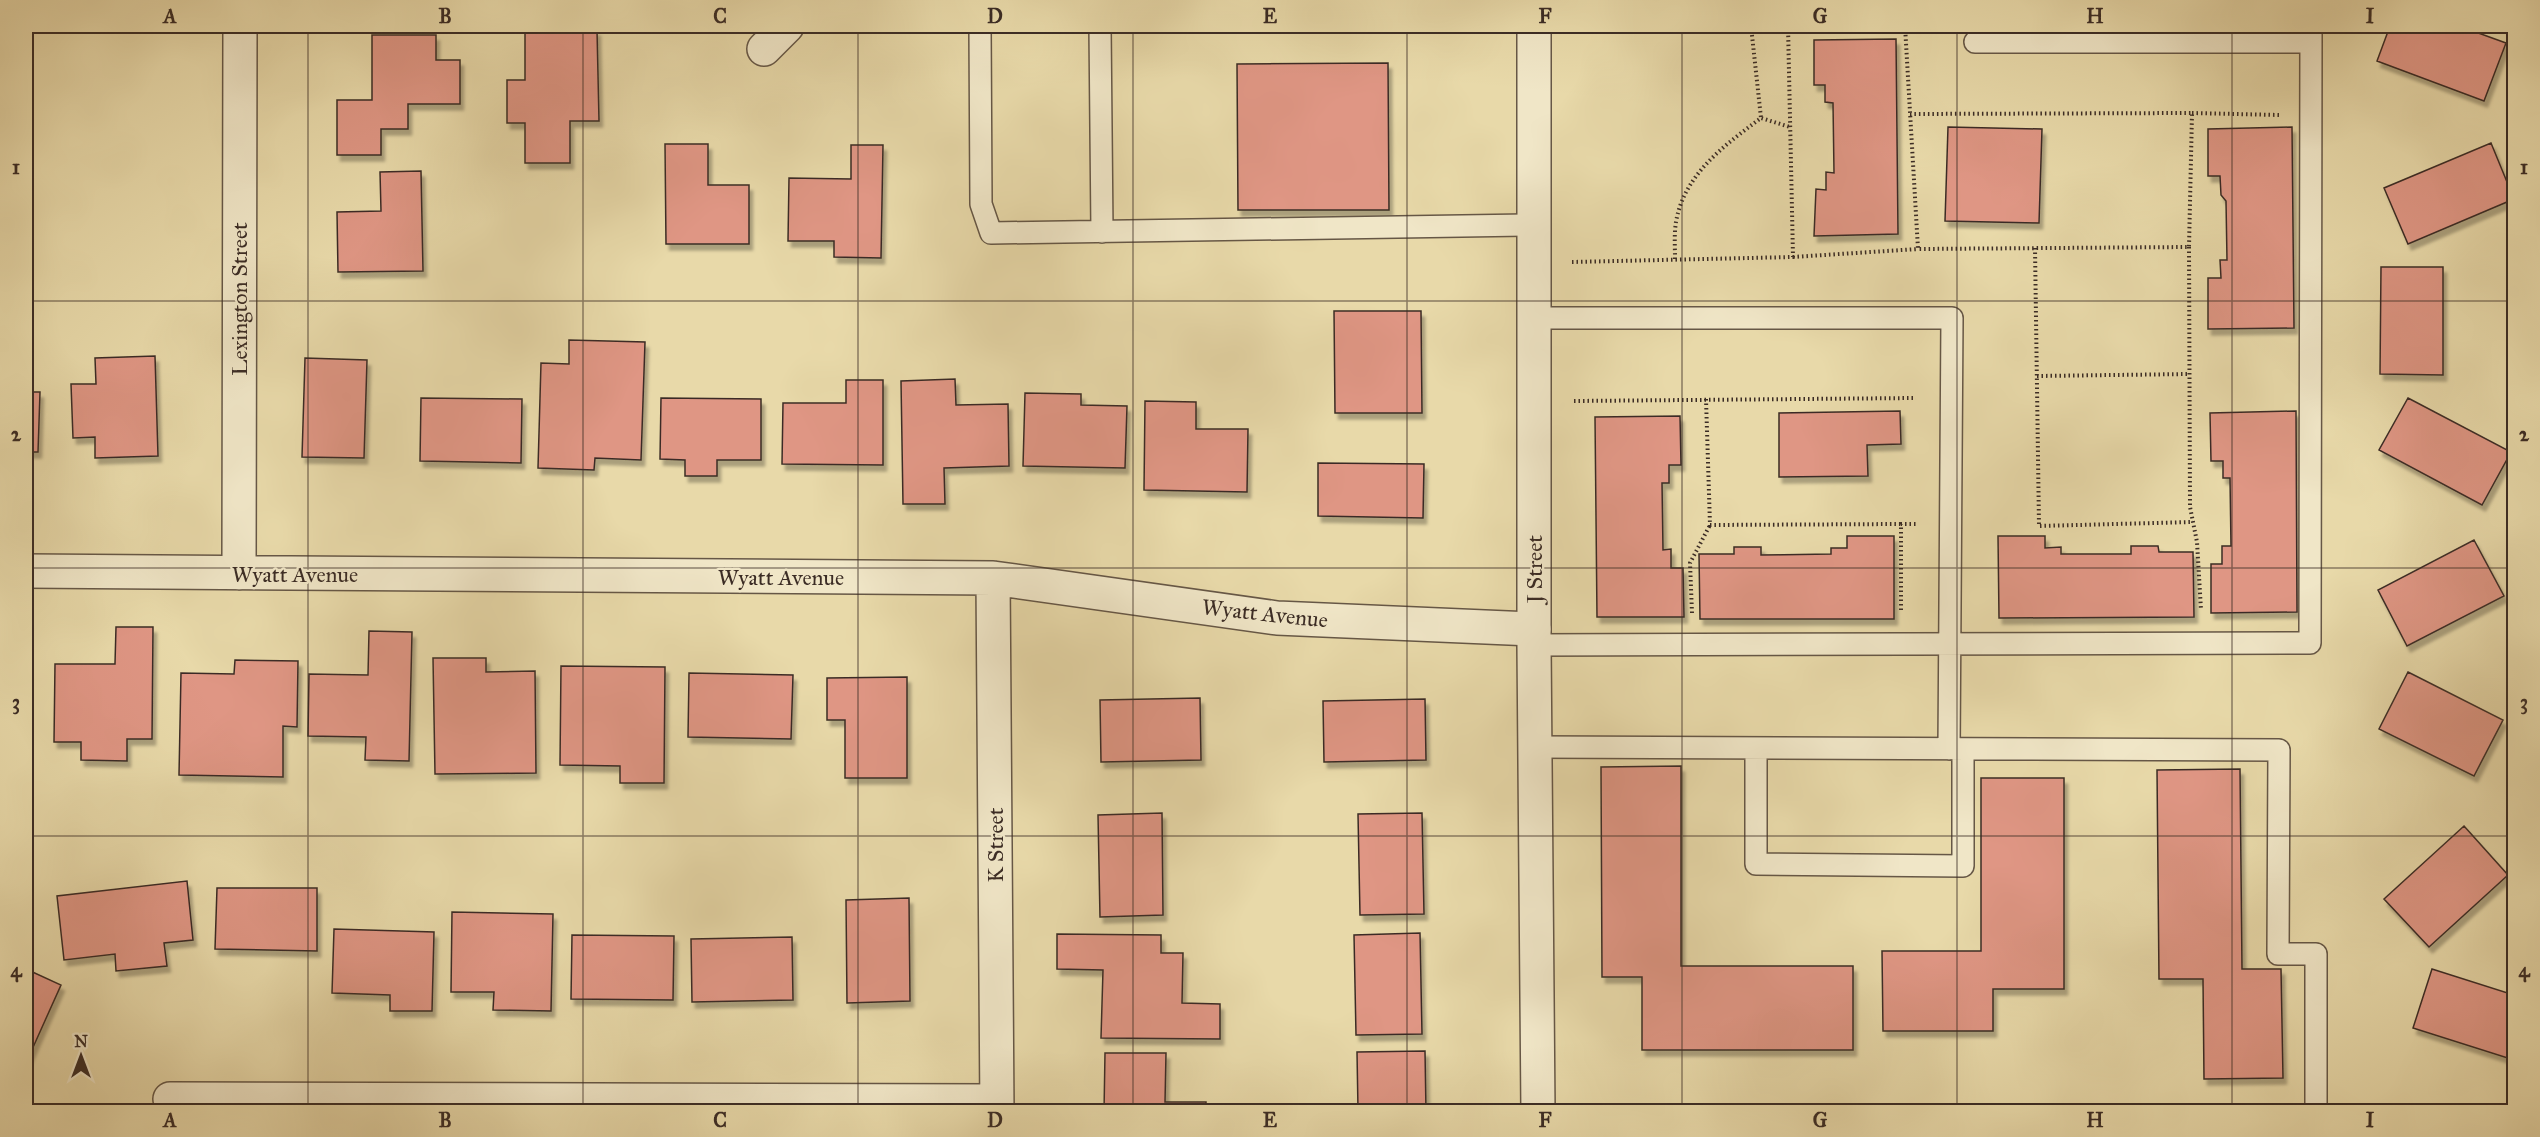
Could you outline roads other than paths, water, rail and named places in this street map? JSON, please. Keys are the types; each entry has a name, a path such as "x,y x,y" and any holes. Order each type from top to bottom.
{"street":[{"name":"Lexington Street","path":"239,573 240,26"},
{"path":"764,49 787,26"},
{"name":"J Street","path":"1534,26 1534,637 1538,1112"},
{"name":"Wyatt Avenue","path":"26,571 993,578 1276,618 1534,637"},
{"name":"K Street","path":"993,578 996,1106"},
{"path":"170,1099 996,1106"}],"lane":[{"path":"980,26 981,204 991,233 1534,225"},
{"path":"1100,26 1102,232"},
{"path":"1534,637 1694,645 2310,643 2311,34 1975,42"},
{"path":"1534,318 1952,318 1950,645 1963,866 1756,864 1756,748"},
{"path":"1535,747 2279,750 2278,954 2316,954 2316,1112"}]}
